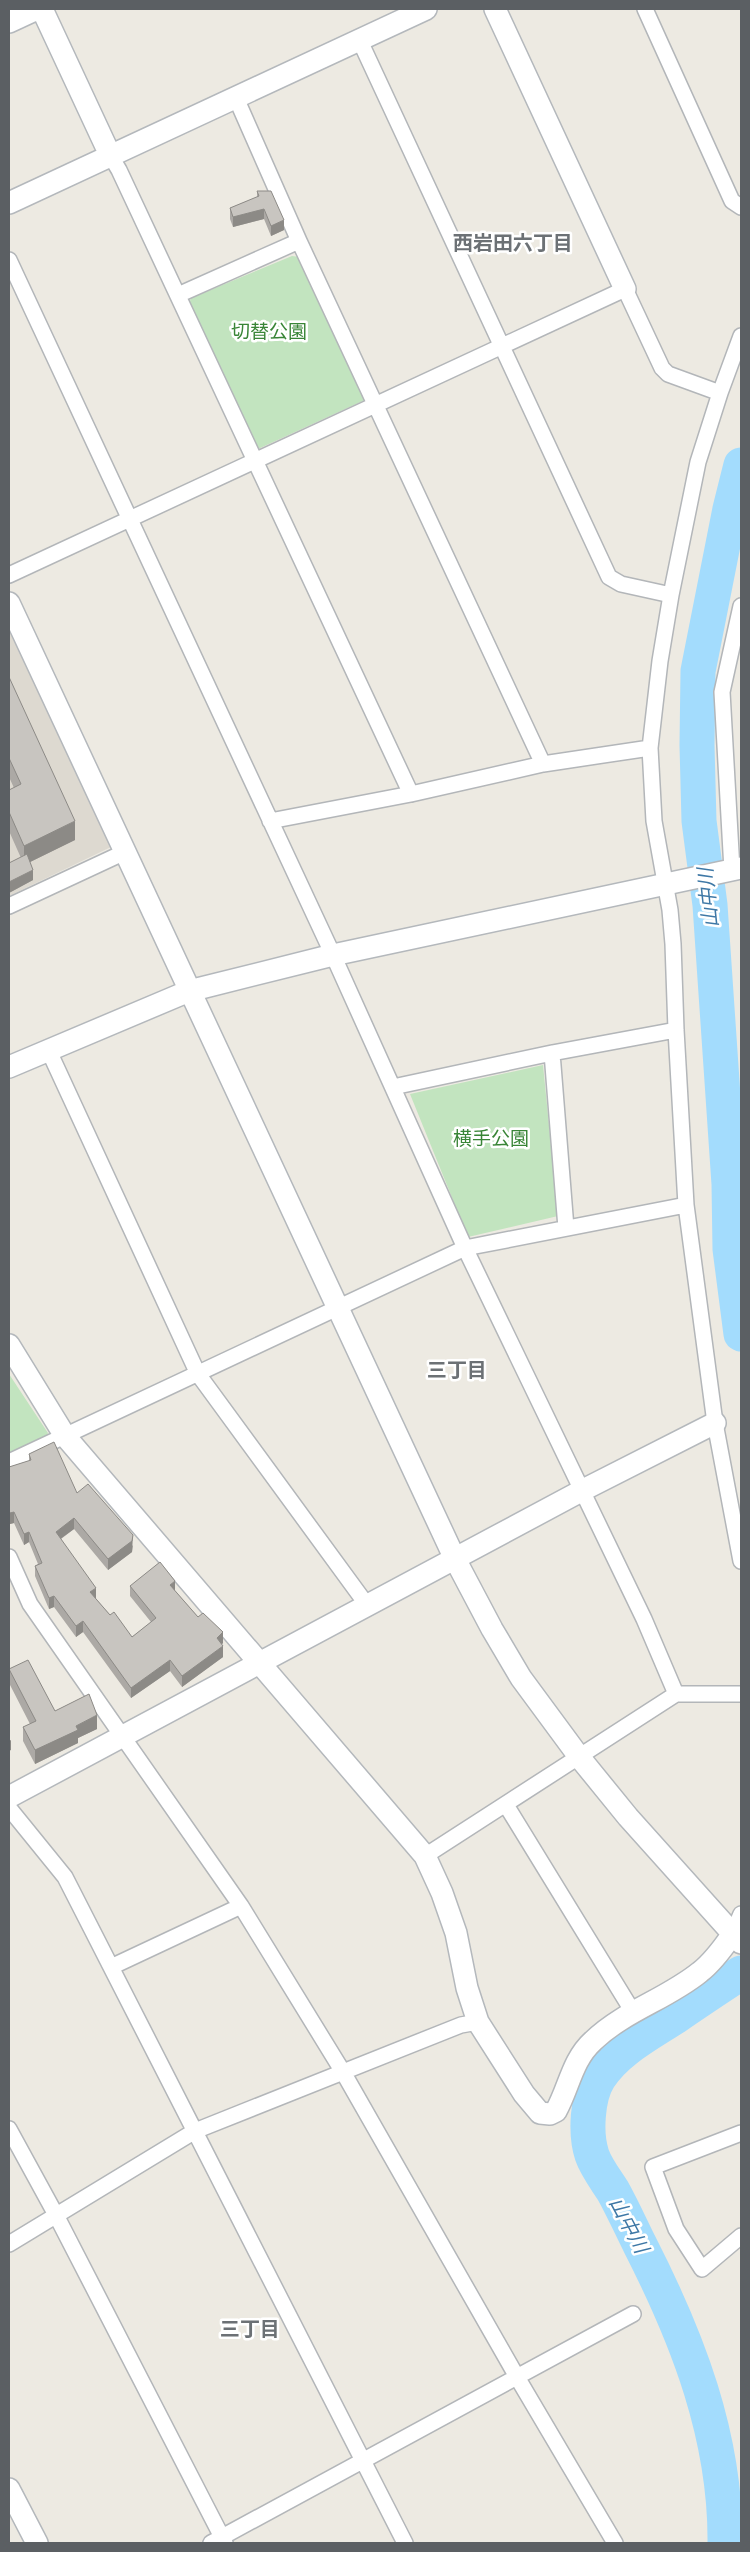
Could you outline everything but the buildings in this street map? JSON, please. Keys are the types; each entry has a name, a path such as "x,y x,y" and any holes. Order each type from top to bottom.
{"street":[{"path":"9,22 37,9"},
{"path":"42,9 411,794"},
{"path":"9,202 426,9"},
{"path":"495,9 662,368 668,374 720,393"},
{"path":"645,9 732,201 741,207"},
{"path":"360,41 609,577 621,584 671,595"},
{"path":"236,98 299,241 376,402 543,764"},
{"path":"178,295 299,241"},
{"path":"9,260 333,955 465,1248 583,1490 644,1619 676,1694"},
{"path":"9,575 255,461 376,402 625,289"},
{"path":"741,336 698,462 671,595 659,670 650,748 654,821 669,883 674,944 676,1030 686,1204 715,1423 741,1561"},
{"path":"9,603 455,1559 492,1629 521,1678 580,1758 628,1817 737,1939"},
{"path":"9,1067 189,991 333,955 733,870 722,692 741,606"},
{"path":"270,821 411,794 543,764 650,748"},
{"path":"9,906 125,852"},
{"path":"393,1087 552,1053 676,1030"},
{"path":"48,1049 198,1374 367,1605"},
{"path":"552,1053 566,1228"},
{"path":"9,1462 465,1248 686,1204"},
{"path":"9,1345 65,1436 425,1856 442,1893 456,1933 467,1988 478,2022 533,2107 540,2113 550,2114 556,2112 576,2062 592,2042 633,2012 700,1972 721,1951 737,1939 741,1914"},
{"path":"9,1797 583,1490 715,1423"},
{"path":"9,1557 30,1604 241,1906 343,2072 612,2542"},
{"path":"425,1856 580,1758 676,1694 741,1694"},
{"path":"506,1805 633,2012"},
{"path":"9,1808 65,1877 405,2543"},
{"path":"111,1967 241,1906"},
{"path":"9,2244 195,2131 461,2025 478,2022"},
{"path":"9,2129 56,2215 219,2541 362,2460 633,2314"},
{"path":"741,2133 653,2167 676,2229 702,2269 741,2236"},
{"path":"9,2489 37,2543"}],"shaded area":[{"path":"9,630 111,847 9,896"}],"green space":[{"name":"切替公園","path":"292,256 300,257 367,399 258,449 189,304 191,298"},
{"name":"横手公園","path":"543,1065 558,1216 468,1237 410,1094"},
{"path":"9,1374 48,1433 46,1438 9,1454"}],"waterway":[{"name":"山中川","path":"741,465 730,509 698,671 697,745 699,821 710,905 729,1184 730,1249 741,1334"},
{"name":"山中川","path":"725,2543 724,2504 719,2465 701,2390 674,2316 617,2198 594,2160 588,2137 588,2116 595,2086 614,2059 741,1973"}],"district":[{"name":"西岩田六丁目","path":"513,243"},
{"name":"三丁目","path":"457,1370"},
{"name":"三丁目","path":"250,2329"}]}
